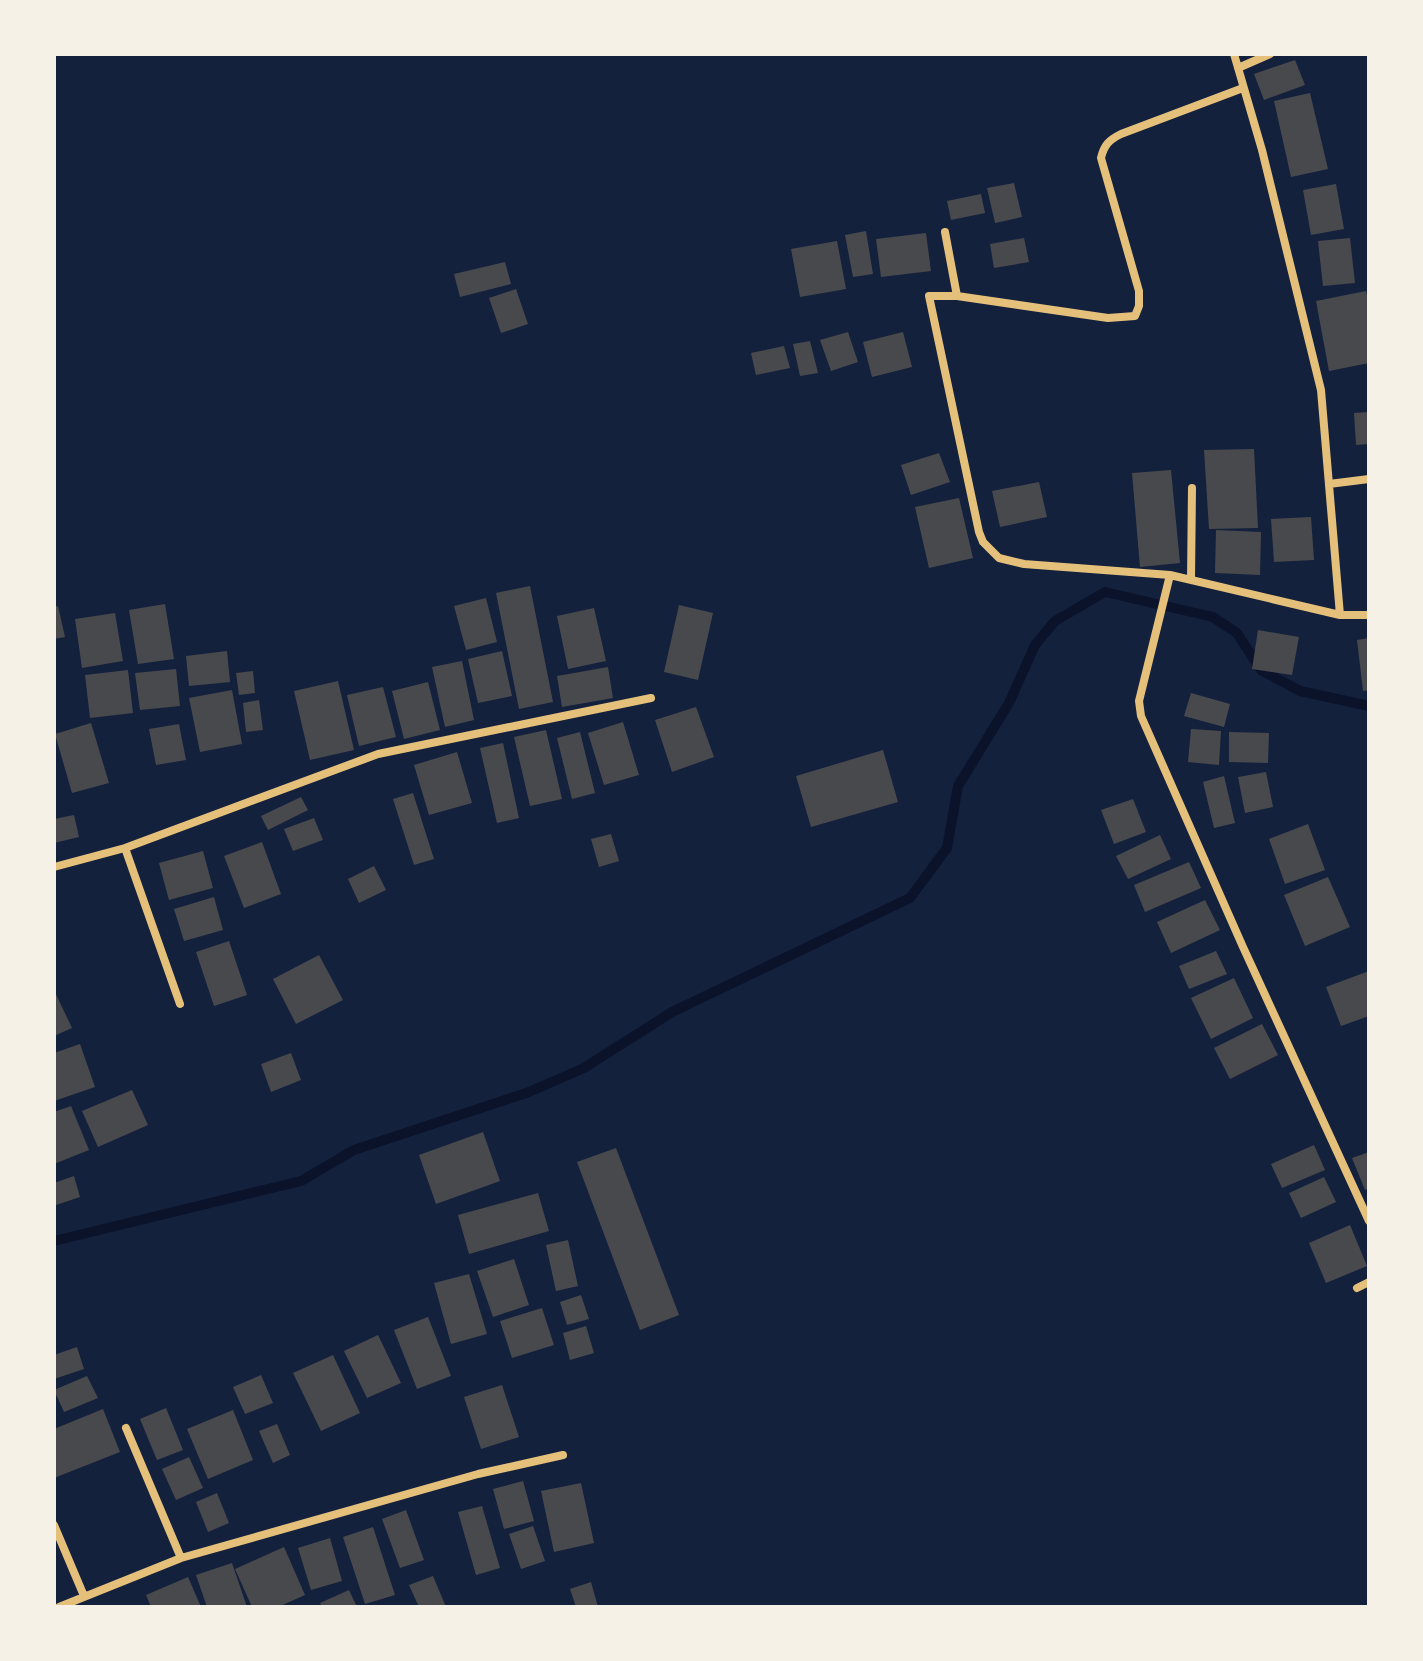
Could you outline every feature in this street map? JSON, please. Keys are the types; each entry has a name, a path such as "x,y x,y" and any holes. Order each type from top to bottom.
{"street":[{"path":"1234,54 1262,150 1321,390 1340,615"},
{"path":"1238,68 1270,54"},
{"path":"1243,88 1121,134 1103,148 1101,158 1139,291 1135,316 1108,318 957,296 929,296 979,532 983,542 999,558 1024,564 1170,575 1340,615 1369,615"},
{"path":"945,232 957,296"},
{"path":"1329,484 1369,479"},
{"path":"1191,580 1192,488"},
{"path":"1170,575 1139,701 1141,716 1369,1221"},
{"path":"54,867 125,848 378,754 651,698"},
{"path":"125,848 180,1004"},
{"path":"1357,1288 1369,1282"},
{"path":"126,1428 181,1558"},
{"path":"59,1607 181,1558 478,1474 563,1455"},
{"path":"54,1525 84,1596"}],"building":[{"path":"1295,60 1305,85 1264,100 1254,74"},
{"path":"1310,93 1328,169 1291,177 1274,101"},
{"path":"1014,183 1022,217 995,223 987,188"},
{"path":"1336,184 1344,229 1311,235 1303,190"},
{"path":"981,194 985,213 951,220 947,201"},
{"path":"866,231 873,274 853,277 845,235"},
{"path":"926,233 931,271 881,277 876,239"},
{"path":"1024,238 1029,262 994,268 990,244"},
{"path":"1350,238 1355,283 1323,286 1318,241"},
{"path":"837,241 846,289 800,297 791,249"},
{"path":"505,262 511,284 460,297 454,274"},
{"path":"516,289 528,324 501,333 489,298"},
{"path":"1366,291 1369,363 1329,371 1316,301"},
{"path":"848,332 858,362 831,371 820,340"},
{"path":"903,332 912,367 872,377 863,342"},
{"path":"810,341 818,373 800,376 793,344"},
{"path":"784,346 790,368 756,375 751,353"},
{"path":"1369,412 1369,444 1356,445 1354,413"},
{"path":"1254,449 1258,528 1209,529 1204,450"},
{"path":"939,453 950,482 911,495 901,465"},
{"path":"1171,470 1180,563 1140,567 1132,473"},
{"path":"1039,482 1047,517 1000,527 992,491"},
{"path":"959,498 973,558 929,568 915,507"},
{"path":"1311,517 1314,560 1274,562 1271,519"},
{"path":"1216,530 1261,532 1260,575 1215,573"},
{"path":"530,586 553,702 519,709 496,593"},
{"path":"486,598 497,642 466,650 454,606"},
{"path":"165,604 174,659 138,664 129,610"},
{"path":"679,605 713,613 698,680 664,672"},
{"path":"58,606 65,637 54,639 54,607"},
{"path":"594,608 606,661 568,669 557,616"},
{"path":"115,613 123,661 82,668 75,619"},
{"path":"1258,630 1299,637 1292,675 1252,669"},
{"path":"1369,638 1369,690 1363,691 1357,640"},
{"path":"227,651 230,682 189,686 186,656"},
{"path":"502,651 512,696 478,703 468,659"},
{"path":"462,661 474,720 445,727 432,667"},
{"path":"608,667 613,698 562,707 557,676"},
{"path":"176,669 180,706 140,710 135,673"},
{"path":"128,670 133,713 90,718 85,675"},
{"path":"253,671 255,693 239,695 236,673"},
{"path":"338,681 354,750 310,760 294,691"},
{"path":"428,682 440,730 404,739 392,691"},
{"path":"383,687 396,737 359,746 347,695"},
{"path":"232,690 242,744 200,752 189,698"},
{"path":"1191,693 1230,704 1224,727 1184,716"},
{"path":"259,700 263,730 246,732 243,703"},
{"path":"696,707 714,757 672,772 655,720"},
{"path":"623,722 639,775 604,785 588,733"},
{"path":"91,723 109,783 72,793 55,734"},
{"path":"179,724 186,760 156,765 149,729"},
{"path":"1191,729 1221,731 1219,765 1188,762"},
{"path":"546,730 562,799 530,806 514,737"},
{"path":"580,732 595,793 572,799 557,738"},
{"path":"1229,732 1269,733 1268,763 1229,762"},
{"path":"503,743 519,818 497,823 480,748"},
{"path":"883,750 898,802 811,827 796,776"},
{"path":"457,752 472,803 429,815 414,765"},
{"path":"1266,772 1273,807 1245,813 1238,777"},
{"path":"1224,776 1235,823 1214,828 1203,782"},
{"path":"413,793 434,859 414,865 393,799"},
{"path":"301,797 308,810 268,830 261,816"},
{"path":"1133,799 1146,832 1114,844 1101,810"},
{"path":"74,815 79,837 54,843 54,819"},
{"path":"314,818 323,840 293,851 284,829"},
{"path":"1308,824 1325,870 1285,884 1269,839"},
{"path":"611,834 619,861 599,867 591,839"},
{"path":"1160,835 1171,859 1128,879 1116,856"},
{"path":"262,842 281,894 244,908 224,856"},
{"path":"203,851 213,888 169,900 159,863"},
{"path":"1189,862 1201,888 1145,912 1134,885"},
{"path":"374,866 386,890 359,903 348,879"},
{"path":"1328,877 1350,927 1305,946 1284,895"},
{"path":"214,897 223,930 184,941 174,909"},
{"path":"1205,900 1220,930 1171,953 1157,922"},
{"path":"229,941 247,995 214,1006 196,952"},
{"path":"1216,951 1227,974 1189,989 1179,966"},
{"path":"319,955 343,1000 296,1024 273,979"},
{"path":"1369,971 1369,1016 1341,1026 1326,987"},
{"path":"1234,978 1253,1018 1211,1039 1191,998"},
{"path":"54,990 72,1028 54,1036"},
{"path":"1262,1024 1278,1055 1230,1079 1214,1048"},
{"path":"80,1044 95,1087 54,1101 54,1053"},
{"path":"291,1053 301,1080 271,1092 261,1064"},
{"path":"132,1090 148,1125 98,1147 82,1111"},
{"path":"71,1106 89,1150 54,1164 54,1112"},
{"path":"483,1132 500,1181 436,1204 419,1155"},
{"path":"1314,1145 1325,1170 1282,1188 1271,1164"},
{"path":"616,1148 679,1315 640,1330 577,1162"},
{"path":"1369,1152 1369,1188 1365,1190 1352,1158"},
{"path":"74,1176 80,1197 56,1205 54,1183"},
{"path":"1324,1177 1336,1202 1301,1218 1289,1193"},
{"path":"538,1193 549,1231 469,1254 458,1215"},
{"path":"1350,1225 1367,1266 1326,1283 1309,1243"},
{"path":"568,1240 578,1286 556,1291 546,1245"},
{"path":"514,1259 529,1305 493,1317 477,1271"},
{"path":"469,1274 487,1334 451,1344 434,1283"},
{"path":"581,1295 589,1319 567,1325 560,1302"},
{"path":"542,1308 554,1345 512,1358 500,1321"},
{"path":"428,1317 451,1376 417,1389 394,1330"},
{"path":"586,1326 594,1353 570,1360 563,1333"},
{"path":"378,1335 401,1383 367,1398 344,1351"},
{"path":"77,1347 84,1369 54,1379 54,1355"},
{"path":"333,1355 360,1413 321,1431 293,1373"},
{"path":"261,1375 273,1403 245,1414 233,1387"},
{"path":"87,1376 98,1398 64,1412 54,1390"},
{"path":"502,1385 519,1437 481,1449 464,1397"},
{"path":"166,1408 183,1450 157,1460 140,1419"},
{"path":"103,1409 120,1452 54,1478 54,1429"},
{"path":"233,1410 253,1460 208,1479 187,1429"},
{"path":"277,1424 290,1455 273,1463 259,1431"},
{"path":"189,1457 203,1488 176,1500 162,1469"},
{"path":"523,1481 534,1521 504,1529 493,1489"},
{"path":"581,1483 594,1543 554,1552 541,1491"},
{"path":"217,1493 229,1523 208,1532 196,1502"},
{"path":"482,1506 500,1568 476,1575 458,1512"},
{"path":"406,1510 424,1560 400,1568 382,1519"},
{"path":"533,1526 545,1561 521,1569 509,1534"},
{"path":"373,1527 395,1595 365,1604 343,1537"},
{"path":"330,1538 342,1581 311,1590 298,1548"},
{"path":"284,1547 305,1595 278,1607 252,1607 235,1569"},
{"path":"232,1563 247,1607 207,1607 196,1575"},
{"path":"433,1576 446,1607 419,1607 409,1585"},
{"path":"188,1577 201,1607 151,1607 146,1595"},
{"path":"591,1582 598,1607 576,1607 570,1589"},
{"path":"349,1590 357,1607 322,1607 320,1603"}],"waterway":[{"path":"54,1241 301,1181 354,1150 529,1092 584,1068 672,1012 910,898 947,848 958,786 1009,703 1035,645 1055,621 1105,592 1213,617 1237,633 1261,670 1300,691 1369,706"}]}
